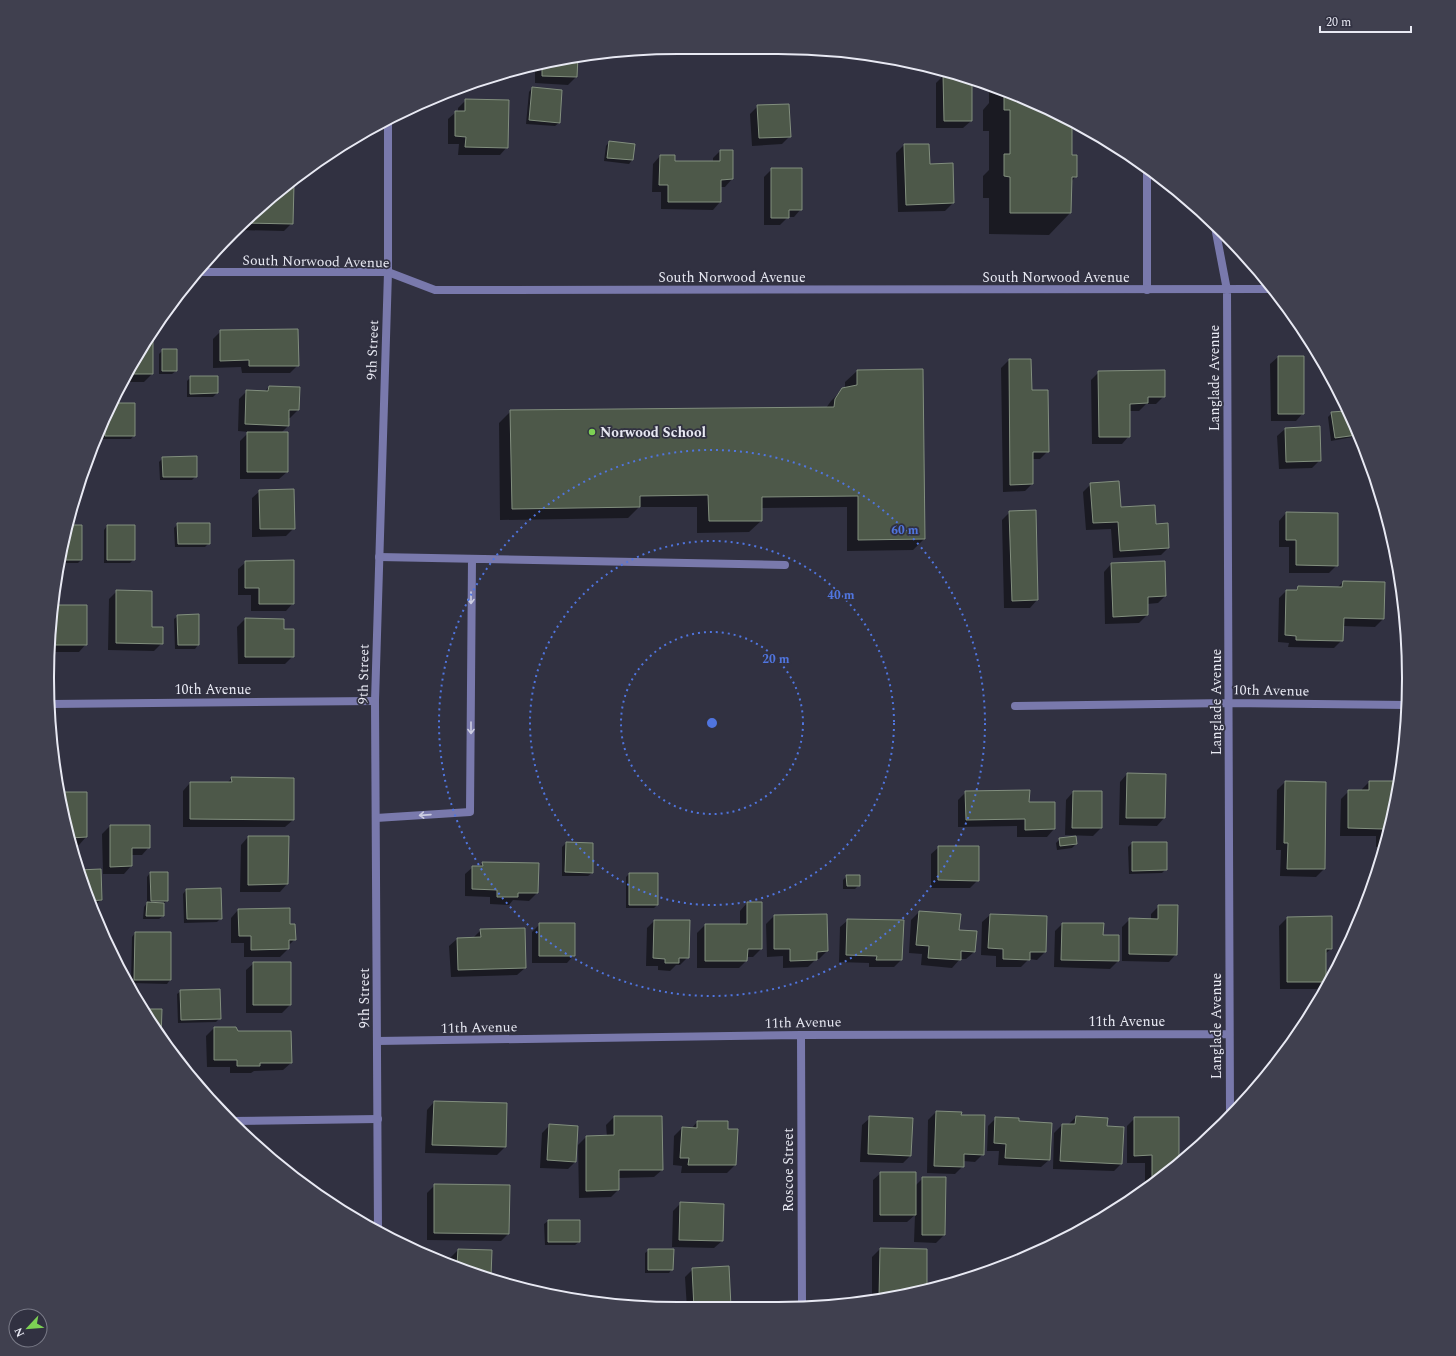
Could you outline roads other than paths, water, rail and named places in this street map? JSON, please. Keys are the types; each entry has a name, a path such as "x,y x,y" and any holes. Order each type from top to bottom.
{"street":[{"name":"9th Street","path":"378,1225 375,701 388,272 388,126"},
{"path":"1147,175 1147,290"},
{"name":"Langlade Avenue","path":"1216,235 1227,290 1229,1034 1231,1106"},
{"name":"South Norwood Avenue","path":"205,272 388,272 435,290 1266,289"},
{"path":"379,557 785,565"},
{"path":"376,818 470,812 472,558"},
{"name":"10th Avenue","path":"55,704 375,701"},
{"name":"10th Avenue","path":"1015,706 1229,703 1401,705"},
{"name":"11th Avenue","path":"377,1041 801,1035 1229,1034"},
{"name":"Roscoe Street","path":"801,1035 802,1301"},
{"path":"239,1121 378,1119"}],"place":[{"name":"Norwood School","path":"592,432"}]}
